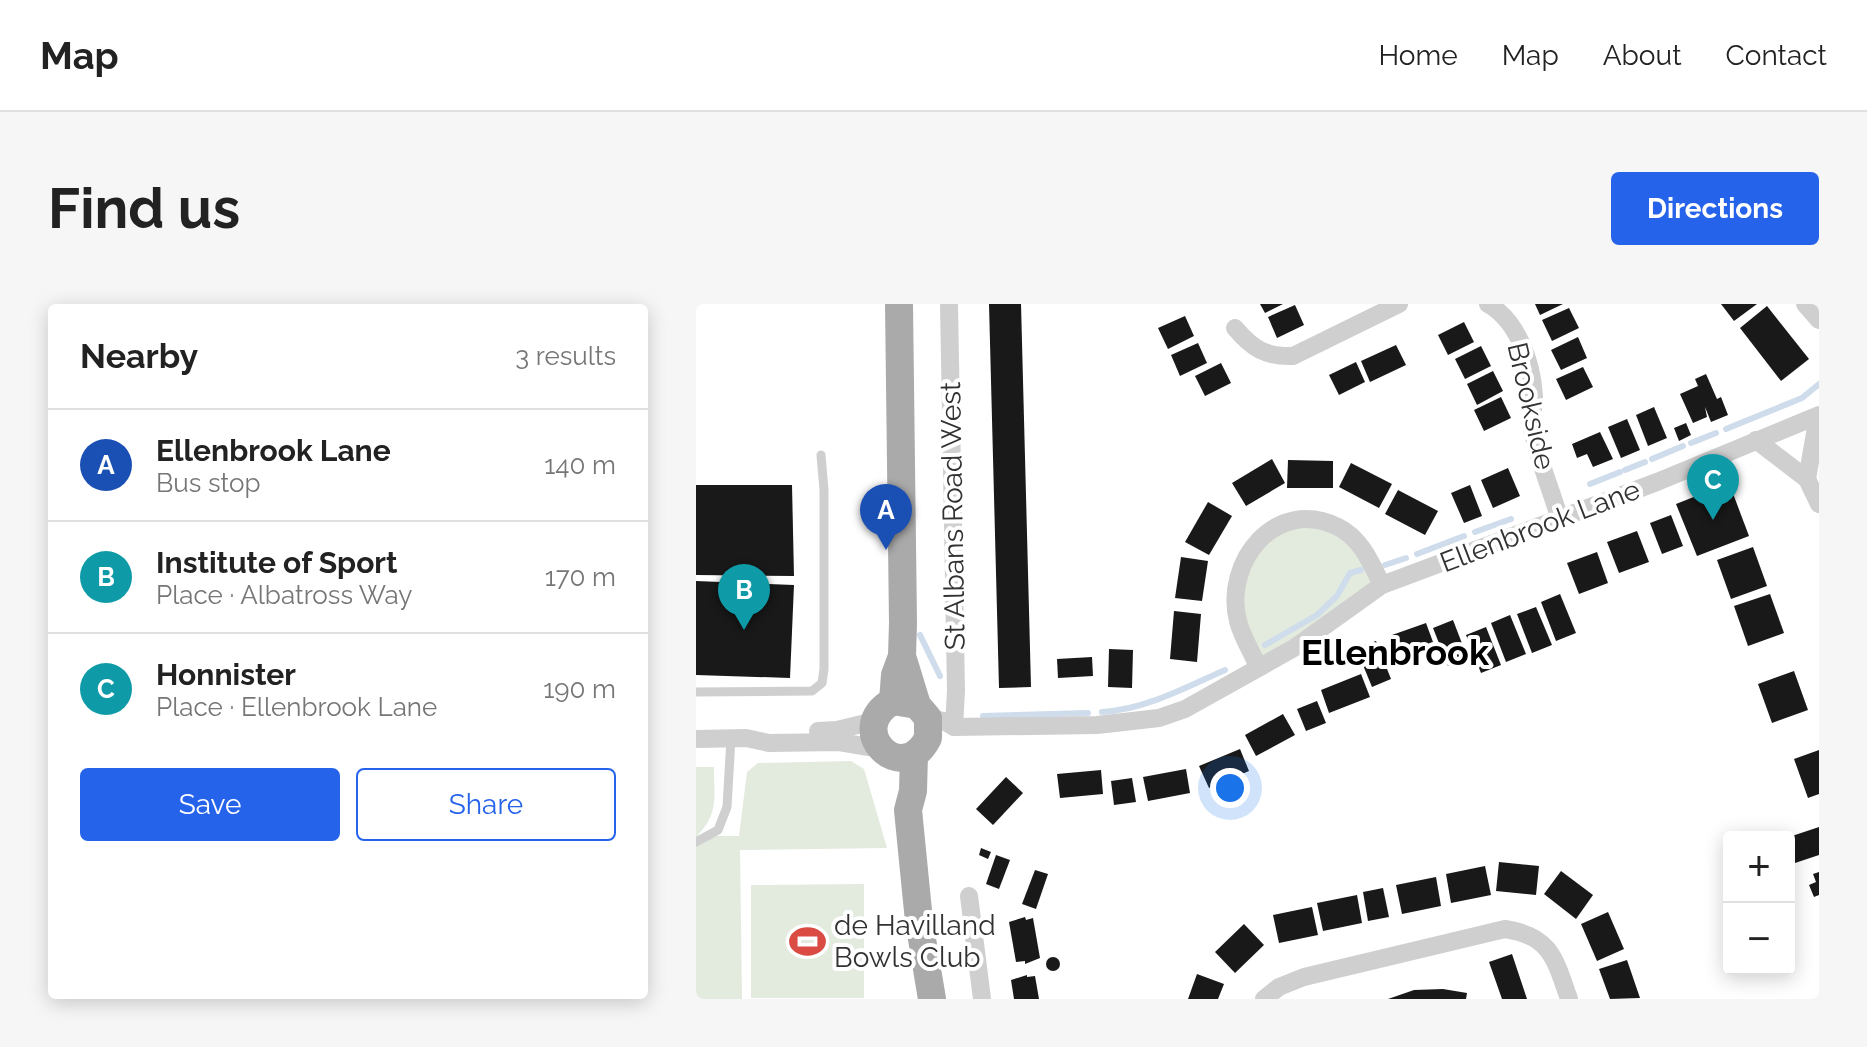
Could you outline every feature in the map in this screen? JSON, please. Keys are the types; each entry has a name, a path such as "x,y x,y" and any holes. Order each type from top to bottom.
{"main road":[{"name":"St Albans Road West","path":"899,304 902,656 895,675 909,730 899,794 908,810 919,921 932,999"}],"street":[{"name":"St Albans Road West","path":"909,730 956,691 949,304"},
{"path":"1235,328 1251,346 1264,353 1276,357 1293,356 1399,304"},
{"name":"Brookside","path":"1488,304 1505,318 1517,334 1528,363 1534,396 1532,430 1559,517"},
{"path":"1805,304 1819,320"},
{"name":"Ellenbrook Lane","path":"909,730 1097,725 1159,718 1185,709 1294,648 1382,585 1559,517 1604,504 1630,490 1819,416"},
{"path":"1807,479 1819,416"},
{"path":"1756,440 1807,479 1819,504"},
{"path":"1258,667 1238,622 1236,602 1239,574 1246,556 1261,536 1282,523 1304,519 1338,527 1365,551 1382,585"},
{"path":"696,739 738,738 769,743 839,742 909,730"},
{"path":"738,738 759,732 909,730"},
{"path":"969,896 982,999"},
{"path":"1264,999 1279,987 1304,977 1505,929 1522,931 1543,943 1554,956 1569,999"}],"lane":[{"path":"696,692 812,691 822,683 824,490 821,455"},
{"path":"696,842 718,830 727,807 738,738"}],"shaded area":[{"path":"1282,523 1338,527 1382,585 1258,667 1236,602 1239,574"},
{"path":"851,761 864,769 887,848 740,850 742,999 696,999 696,767 714,767 714,804 709,820 697,836 739,836 747,772 758,763"},
{"name":"de Havilland Bowls Club","path":"864,884 864,998 751,998 751,885"}],"building":[{"path":"989,304 1021,304 1031,687 999,688"},
{"path":"1260,304 1283,304 1265,313"},
{"path":"1535,304 1563,304 1540,315"},
{"path":"1721,304 1757,304 1734,321"},
{"path":"1295,305 1304,325 1277,338 1268,317"},
{"path":"1767,306 1809,359 1781,381 1740,328"},
{"path":"1569,308 1579,328 1552,341 1542,320"},
{"path":"1185,316 1194,336 1168,349 1158,328"},
{"path":"1464,322 1474,342 1448,355 1438,335"},
{"path":"1578,337 1587,358 1561,370 1551,350"},
{"path":"1198,343 1207,363 1180,376 1171,355"},
{"path":"1396,345 1406,365 1370,382 1361,361"},
{"path":"1481,346 1491,366 1465,379 1455,359"},
{"path":"1356,362 1365,382 1339,395 1329,375"},
{"path":"1221,363 1231,383 1205,396 1195,376"},
{"path":"1583,367 1593,387 1566,400 1556,379"},
{"path":"1493,371 1503,391 1477,405 1467,384"},
{"path":"1706,374 1728,415 1711,422 1705,407 1707,417 1693,423 1680,394 1698,386 1695,379"},
{"path":"1501,397 1511,418 1484,431 1474,410"},
{"path":"1654,407 1667,438 1648,446 1636,415"},
{"path":"1627,419 1640,450 1621,458 1608,427"},
{"path":"1686,423 1691,435 1679,441 1674,428"},
{"path":"1600,432 1613,459 1593,467 1587,454 1577,458 1572,444"},
{"path":"1272,459 1285,483 1246,506 1232,483"},
{"path":"1288,460 1333,461 1333,488 1287,488"},
{"path":"1351,463 1392,484 1379,508 1339,487"},
{"path":"1508,468 1520,496 1493,508 1481,480"},
{"path":"1729,483 1749,536 1697,556 1676,504"},
{"path":"696,485 792,485 794,576 696,575"},
{"path":"1470,485 1482,516 1464,523 1451,493"},
{"path":"1398,490 1438,511 1425,535 1385,514"},
{"path":"1208,502 1232,516 1209,555 1185,542"},
{"path":"1671,515 1683,546 1662,554 1650,523"},
{"path":"1637,531 1649,562 1619,573 1607,542"},
{"path":"1753,547 1767,586 1731,599 1717,560"},
{"path":"1597,552 1608,583 1579,594 1567,563"},
{"path":"1181,557 1208,561 1202,601 1175,598"},
{"path":"696,581 794,585 790,678 696,675"},
{"path":"1560,594 1576,633 1556,641 1541,602"},
{"path":"1770,594 1784,633 1748,646 1734,606"},
{"path":"1536,607 1552,645 1532,653 1517,614"},
{"path":"1174,611 1201,614 1197,662 1170,659"},
{"path":"1510,615 1526,654 1506,662 1491,623"},
{"path":"1453,620 1468,659 1448,666 1433,628"},
{"path":"1426,623 1433,642 1399,654 1392,635"},
{"path":"1486,627 1501,665 1481,673 1466,635"},
{"path":"1376,641 1391,679 1372,687 1356,648"},
{"path":"1109,649 1133,650 1132,688 1108,687"},
{"path":"1092,657 1093,676 1058,678 1057,659"},
{"path":"1794,671 1808,710 1772,723 1758,684"},
{"path":"1361,674 1370,697 1329,713 1321,690"},
{"path":"1317,701 1326,723 1306,731 1297,709"},
{"path":"1283,714 1295,735 1256,756 1245,735"},
{"path":"1240,749 1249,771 1209,788 1199,766"},
{"path":"1819,750 1819,794 1808,798 1794,759"},
{"path":"1186,769 1190,793 1148,801 1143,777"},
{"path":"1101,770 1103,794 1060,798 1057,774"},
{"path":"1006,777 1023,793 993,825 976,809"},
{"path":"1132,778 1136,802 1114,805 1111,781"},
{"path":"1819,827 1819,855 1795,863 1795,835"},
{"path":"981,848 991,852 988,859 979,855"},
{"path":"996,855 1010,860 999,889 986,884"},
{"path":"1499,862 1539,866 1536,895 1496,891"},
{"path":"1485,866 1491,895 1451,903 1446,874"},
{"path":"1035,870 1048,874 1036,909 1022,904"},
{"path":"1561,871 1593,895 1576,919 1544,894"},
{"path":"1819,872 1819,895 1814,897 1809,885 1816,882 1813,874"},
{"path":"1436,877 1441,906 1402,914 1396,885"},
{"path":"1383,888 1389,917 1368,921 1363,892"},
{"path":"1357,895 1362,923 1323,931 1317,903"},
{"path":"1312,907 1318,935 1279,943 1273,915"},
{"path":"1608,912 1624,949 1597,961 1581,924"},
{"path":"1025,917 1026,920 1033,918 1040,958 1025,964 1025,961 1016,962 1009,922"},
{"path":"1244,924 1264,945 1235,973 1215,952"},
{"path":"1512,954 1527,999 1502,999 1489,962"},
{"path":"1053,957 1060,964 1053,971 1046,964"},
{"path":"1627,960 1640,998 1610,999 1599,969"},
{"path":"1197,974 1224,984 1218,999 1188,999"},
{"path":"1035,976 1039,999 1014,999 1011,980"},
{"path":"1443,989 1467,993 1466,999 1388,999 1414,990"}],"waterway":[{"path":"1726,429 1802,398 1819,384"},
{"path":"1691,443 1716,433"},
{"path":"1652,459 1683,446"},
{"path":"1625,470 1645,462"},
{"path":"1590,484 1620,472"},
{"path":"1475,532 1511,519"},
{"path":"1417,554 1464,536"},
{"path":"1385,565 1406,558"},
{"path":"1265,645 1317,615 1337,596 1350,573 1361,570"},
{"path":"920,635 940,676"},
{"path":"1102,712 1149,702 1225,670"},
{"path":"983,716 1088,713"}],"place":[{"name":"Honnister","path":"1713,520"},
{"name":"Ellenbrook Lane","path":"886,550"},
{"name":"Institute of Sport","path":"744,630"},
{"name":"de Havilland Bowls Club","path":"808,941"}],"district":[{"name":"Ellenbrook","path":"1395,652"}]}
